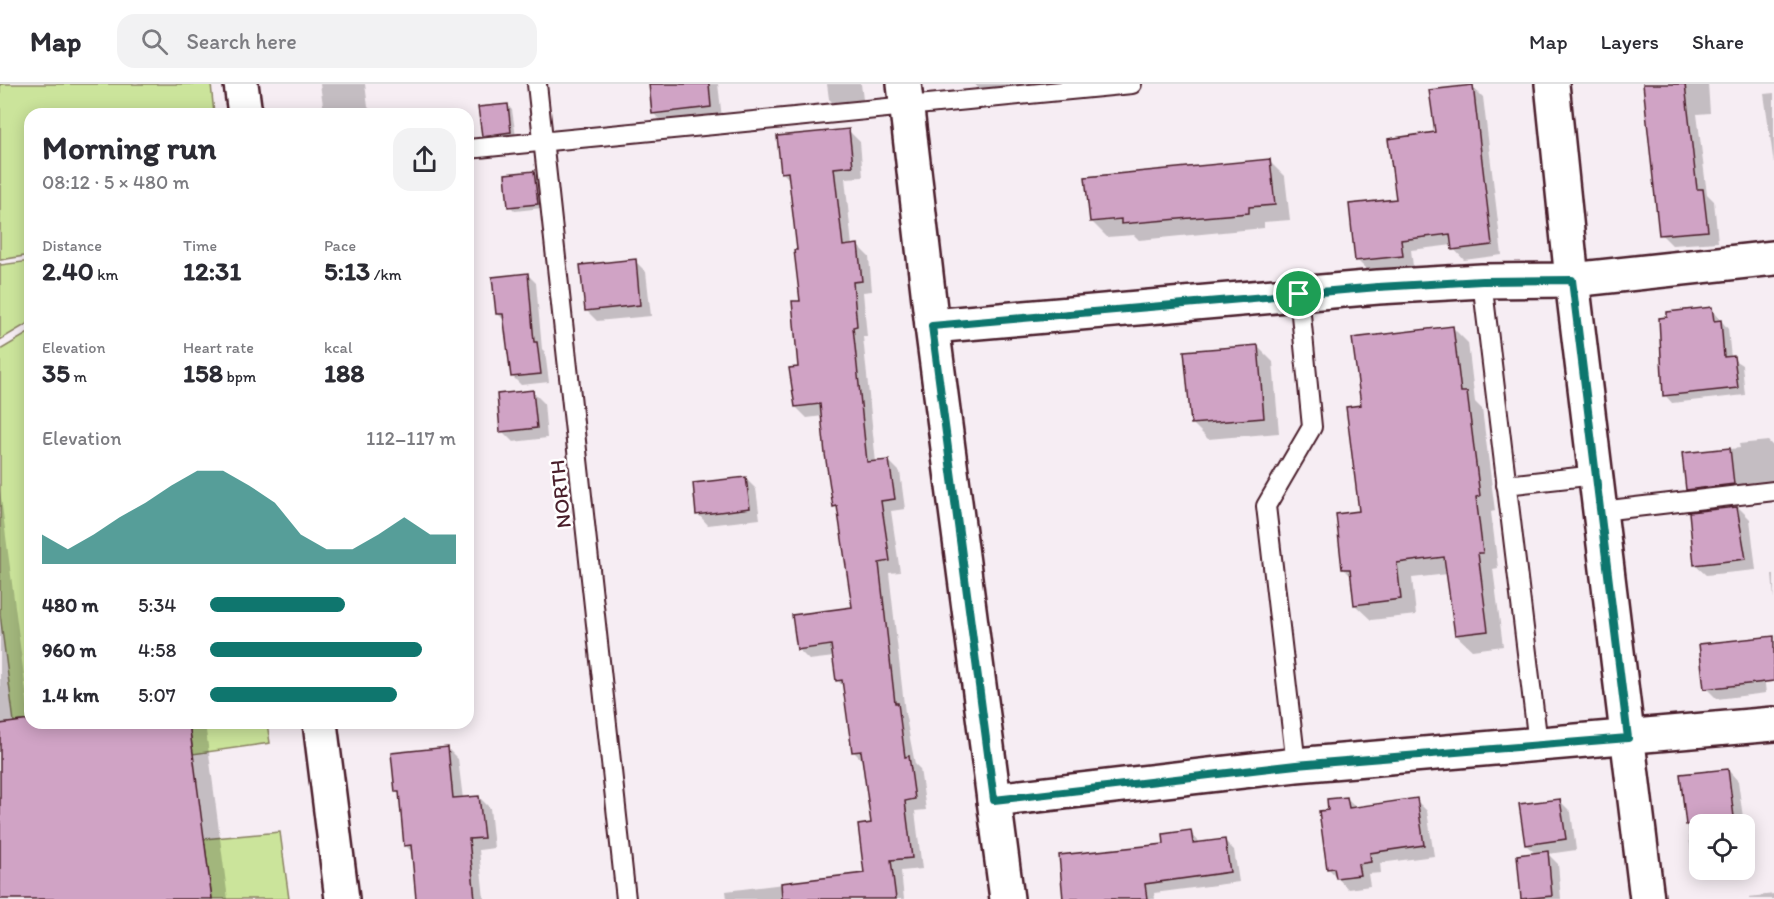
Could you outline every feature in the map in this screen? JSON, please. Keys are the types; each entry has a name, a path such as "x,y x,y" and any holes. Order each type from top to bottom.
{"street":[{"path":"241,84 243,108"},
{"path":"1552,84 1572,280 1647,899"},
{"path":"906,95 932,326 1007,899"},
{"path":"932,326 1299,294 1482,281 1572,280 1774,258"},
{"path":"994,800 1296,765 1774,724"},
{"path":"321,729 342,899"}],"lane":[{"name":"NORTH","path":"537,84 627,899"},
{"path":"474,148 544,142 906,95 1131,84"},
{"path":"1482,281 1538,744"},
{"path":"1296,765 1266,506 1312,427 1299,294"},
{"path":"1506,485 1596,475"},
{"path":"1601,511 1774,491"}],"green space":[{"path":"0,84 211,84 213,108 24,108 24,256 0,260"},
{"path":"24,262 24,326 0,340 0,263 1,265"},
{"path":"24,336 24,721 14,722 0,614 0,350"},
{"path":"190,729 268,729 270,743 193,754"},
{"path":"280,832 289,899 212,899 204,839"}],"building":[{"path":"649,84 709,84 711,107 652,114"},
{"path":"1643,84 1685,84 1697,189 1703,189 1708,231 1659,235"},
{"path":"1473,85 1492,245 1452,250 1450,234 1401,240 1403,256 1355,261 1349,204 1396,199 1388,139 1435,132 1429,90"},
{"path":"508,104 511,132 482,136 478,107"},
{"path":"849,129 853,166 834,168 843,246 858,244 862,281 853,282 857,326 853,327 867,462 889,460 895,499 881,501 890,561 879,563 895,703 898,703 905,757 909,756 915,799 905,801 912,858 891,860 896,899 782,899 781,883 864,873 858,825 871,823 861,751 852,752 842,680 836,681 831,645 797,650 792,615 852,607 837,506 833,507 820,404 795,407 789,368 798,367 792,301 800,301 794,250 797,250 788,172 781,173 777,136"},
{"path":"1270,159 1275,205 1249,207 1249,213 1121,224 1121,219 1090,222 1085,177"},
{"path":"534,171 538,204 508,207 505,174"},
{"path":"636,259 640,305 585,311 580,265"},
{"path":"528,273 534,342 537,342 541,374 511,377 503,314 496,314 492,277"},
{"path":"1712,307 1714,321 1721,320 1724,357 1734,356 1738,388 1663,396 1659,318 1667,317 1667,312"},
{"path":"1453,326 1461,392 1467,392 1480,496 1476,497 1483,553 1478,553 1488,631 1455,635 1444,557 1397,563 1401,599 1354,605 1350,569 1342,569 1336,514 1359,511 1346,407 1361,405 1352,338"},
{"path":"1258,345 1264,418 1191,424 1184,351"},
{"path":"533,390 537,428 500,432 497,394"},
{"path":"1730,448 1734,484 1686,490 1682,453"},
{"path":"746,477 750,508 696,515 693,483"},
{"path":"1737,507 1746,559 1694,565 1689,512"},
{"path":"1774,636 1774,681 1704,689 1699,644"},
{"path":"24,721 24,729 190,729 212,899 0,899 0,724"},
{"path":"448,747 453,798 479,796 484,838 469,839 475,899 416,899 411,845 404,846 399,792 395,792 391,753"},
{"path":"1728,769 1734,814 1689,814 1689,825 1686,825 1680,774"},
{"path":"1347,797 1349,808 1417,798 1424,845 1370,853 1371,862 1358,864 1360,875 1336,878 1334,868 1327,869 1319,811 1328,810 1327,799"},
{"path":"1560,799 1566,839 1525,845 1519,804"},
{"path":"1191,830 1193,843 1225,839 1230,872 1145,884 1147,899 1063,899 1059,855 1164,844 1163,834"},
{"path":"1548,851 1552,896 1521,899 1517,855"}],"route":[{"path":"1572,280 1628,738 1296,765 994,800 932,326 1299,294 1482,281 1572,280"}]}
